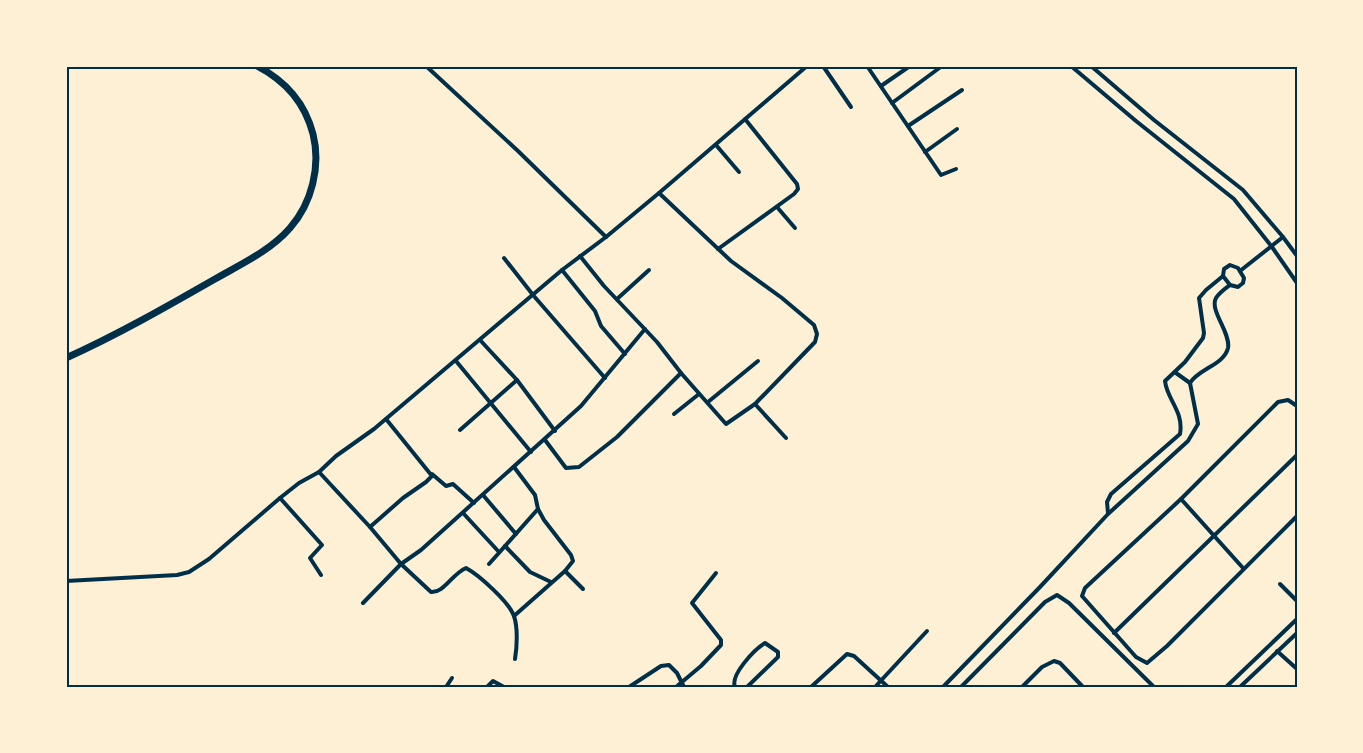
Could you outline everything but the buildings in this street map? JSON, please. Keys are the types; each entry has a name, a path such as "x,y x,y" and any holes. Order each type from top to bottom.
{"highway":[{"path":"66,358 111,337 259,254 290,228 298,217 314,180 316,155 313,133 305,112 293,93 276,77 257,66"}],"street":[{"path":"426,66 606,237"},
{"path":"66,581 177,575 189,572 209,559 280,498 299,483 319,472 336,456 386,419 562,270 659,193 807,66"},
{"path":"823,66 851,107"},
{"path":"867,66 942,176 956,169"},
{"path":"881,86 910,66"},
{"path":"892,103 942,66"},
{"path":"1071,66 1234,200 1272,247 1297,283"},
{"path":"1091,66 1154,120 1243,190 1297,256"},
{"path":"908,126 962,90"},
{"path":"718,249 797,192 797,184 745,119"},
{"path":"925,152 957,129"},
{"path":"716,145 739,172"},
{"path":"579,256 726,423 755,404 815,342 817,334 814,325 782,298 731,261 659,193"},
{"path":"777,207 795,228"},
{"path":"1240,271 1283,237"},
{"path":"504,258 605,378"},
{"path":"1188,441 1180,434 1179,416 1165,384 1166,379 1176,373 1203,336 1199,298 1223,276 1224,269 1228,266 1234,266 1240,271 1244,278 1243,283 1238,287 1230,285 1223,276"},
{"path":"562,270 595,311 602,327 625,354"},
{"path":"617,299 649,270"},
{"path":"943,687 1033,596 1108,514 1188,441 1198,424 1190,383 1193,377 1216,362 1227,351 1225,332 1214,304 1216,297 1230,285"},
{"path":"363,603 400,564 421,550 581,406 645,329"},
{"path":"480,340 517,380 555,430"},
{"path":"456,361 531,452"},
{"path":"708,402 758,361"},
{"path":"545,440 566,468 579,467 617,437 681,373"},
{"path":"1176,373 1190,383"},
{"path":"460,430 517,380"},
{"path":"674,414 699,393"},
{"path":"1297,406 1287,400 1278,402 1082,593 1082,597 1136,657 1145,663 1149,662 1297,516"},
{"path":"755,404 786,438"},
{"path":"386,419 431,474 446,486 453,484 474,502"},
{"path":"1108,514 1107,502 1112,494 1180,434"},
{"path":"1114,633 1297,455"},
{"path":"514,467 535,495 538,509 573,561 565,571 514,616"},
{"path":"319,472 370,527 400,564 431,592 441,590 458,572 466,568 492,590 514,616 517,647 515,659"},
{"path":"370,527 403,498 429,480 431,474"},
{"path":"483,495 516,534"},
{"path":"280,498 322,545 310,557 321,575"},
{"path":"1181,499 1243,568"},
{"path":"489,564 538,509"},
{"path":"463,513 499,552"},
{"path":"505,546 530,572 551,582"},
{"path":"565,571 584,590"},
{"path":"676,687 683,685 721,645 721,640 692,603 716,573"},
{"path":"1280,584 1297,601"},
{"path":"961,687 1045,602 1057,595 1069,603 1154,687"},
{"path":"1226,687 1297,619"},
{"path":"874,687 927,631"},
{"path":"1240,687 1297,633"},
{"path":"735,687 733,680 736,674 760,647 765,643 769,644 778,652 778,657 747,687"},
{"path":"1277,651 1297,669"},
{"path":"811,687 847,654 854,656 888,687"},
{"path":"1022,687 1042,667 1054,661 1060,663 1083,687"},
{"path":"629,687 664,665 673,667 683,685"},
{"path":"446,687 452,678"},
{"path":"488,687 493,681 504,687"}]}
